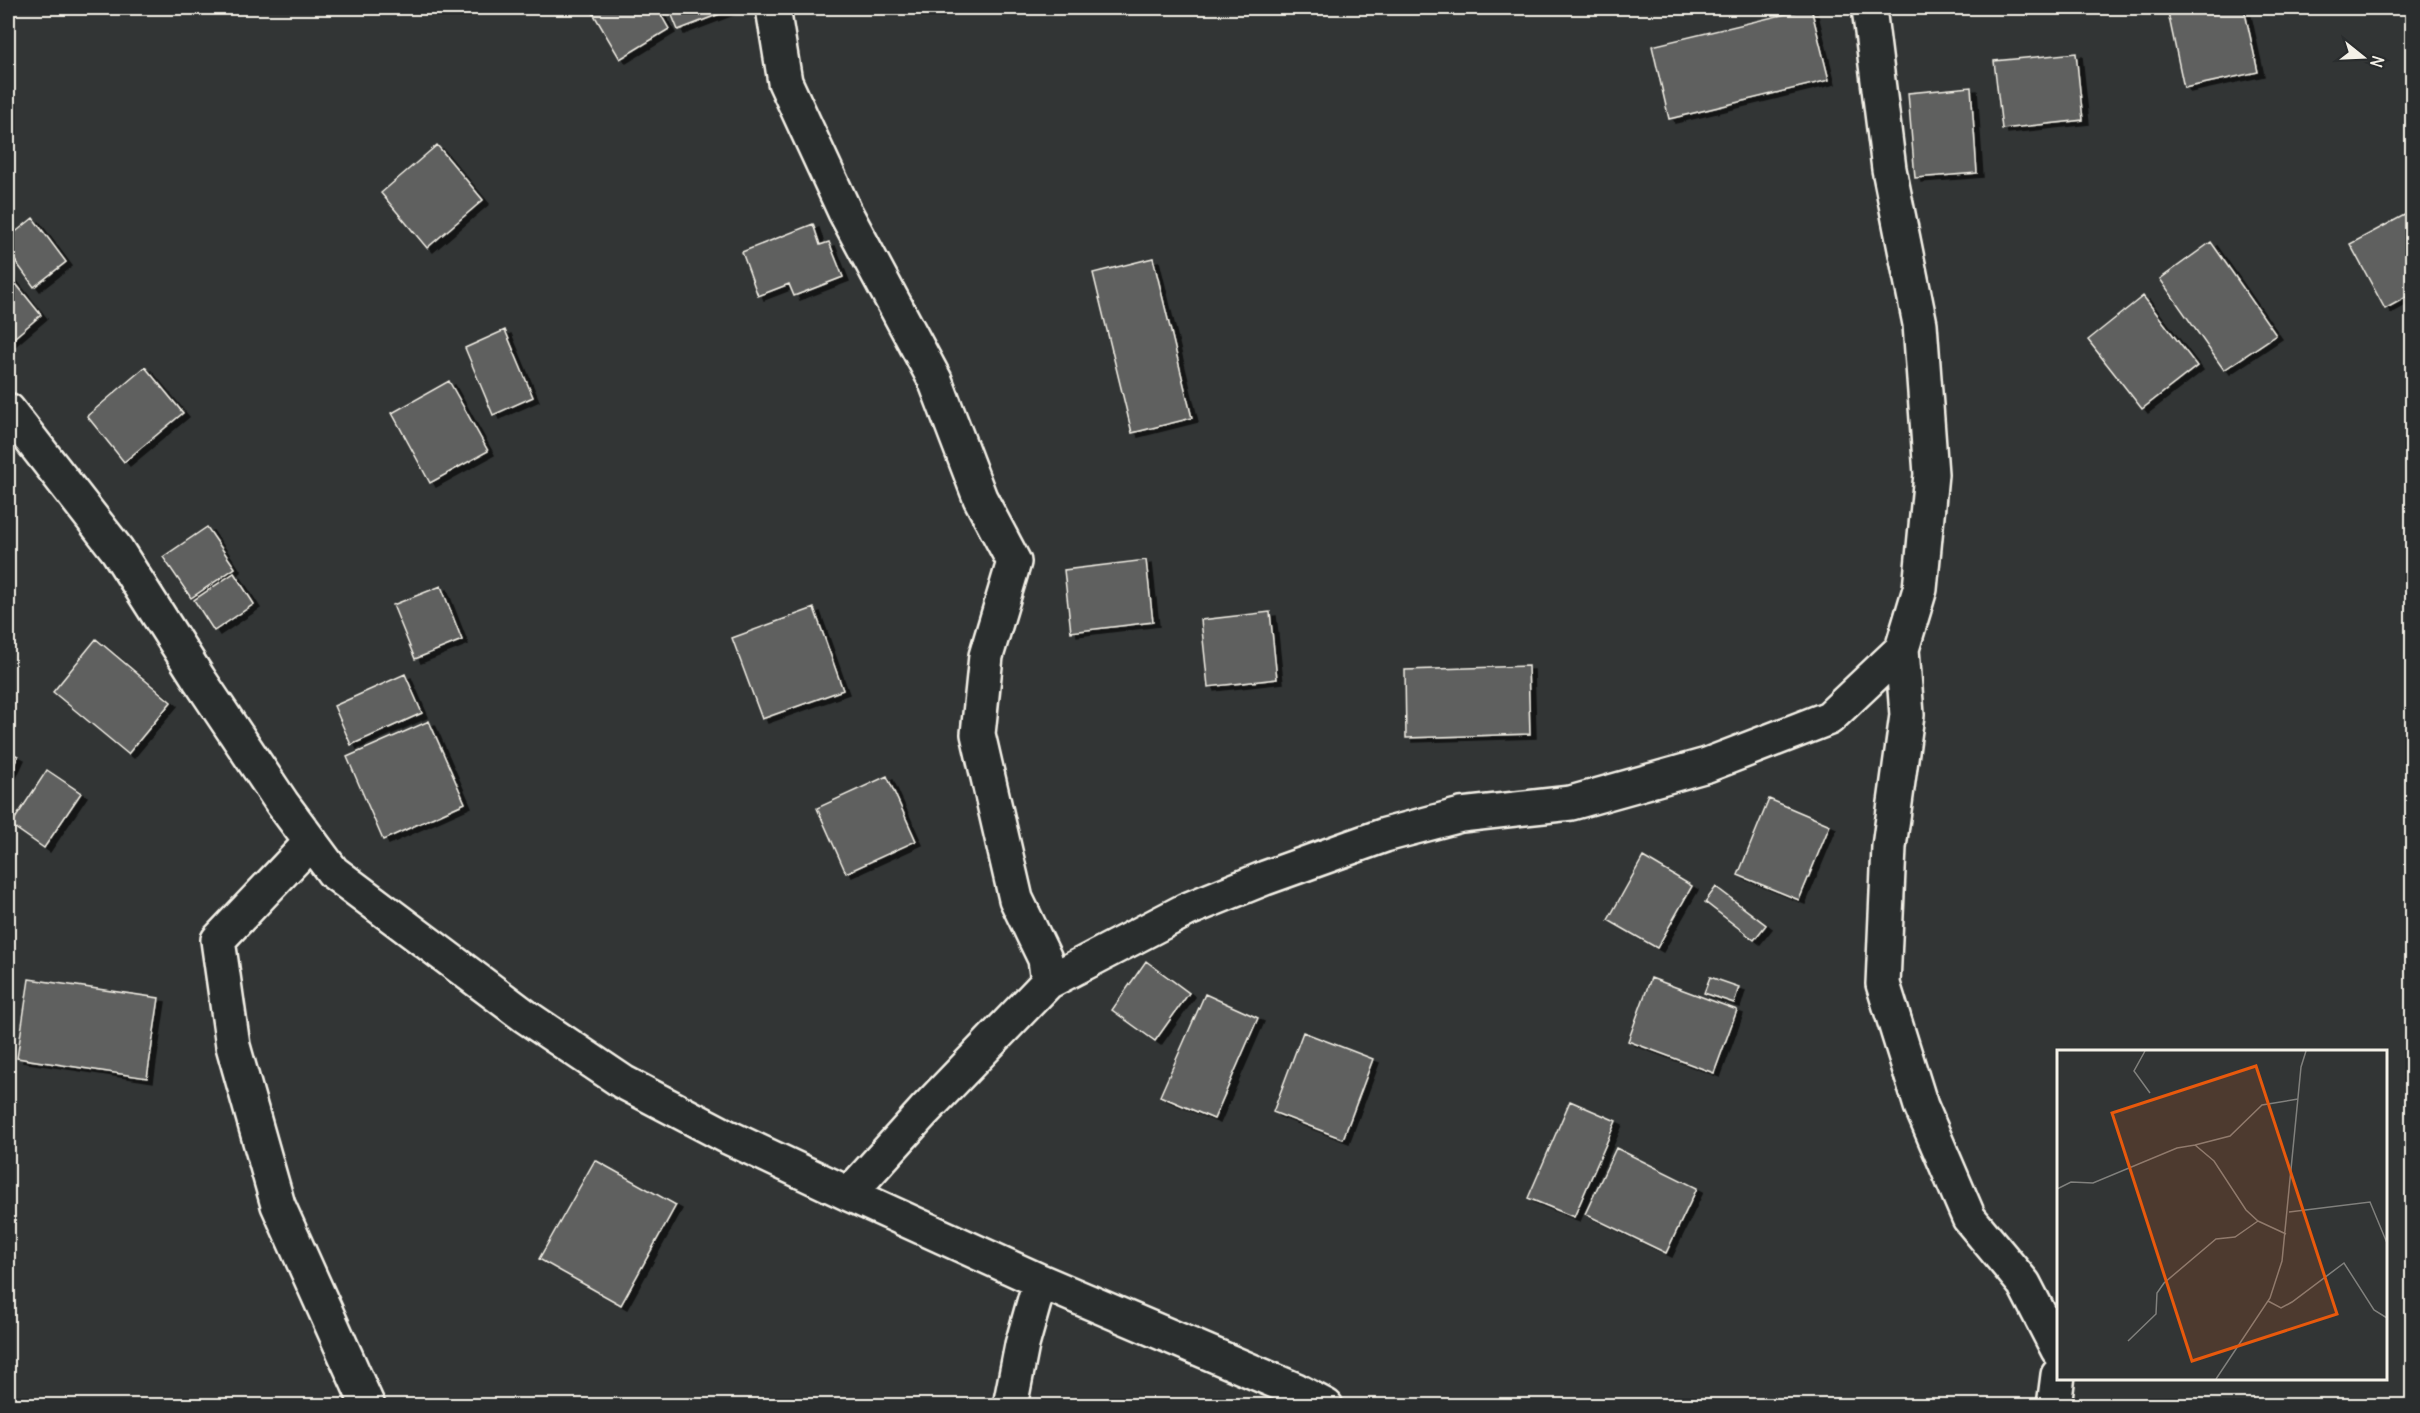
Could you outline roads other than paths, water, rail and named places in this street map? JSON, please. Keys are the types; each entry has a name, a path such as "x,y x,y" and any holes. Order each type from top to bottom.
{"street":[{"path":"773,8 785,82 845,212 935,380 980,498 1014,562 986,657 978,734 1016,899 1045,959 1048,982"},
{"path":"1869,8 1889,169 1920,324 1931,474 1920,589 1902,649 1907,715 1889,847 1883,984 1921,1106 1969,1218 2024,1284 2057,1348"},
{"path":"8,410 117,550 199,678 333,872 525,1016 623,1082 728,1137 849,1194 1040,1281 1296,1390 1326,1406"},
{"path":"849,1194 924,1111 1048,982 1186,910 1265,878 1386,835 1461,815 1571,803 1707,765 1828,718 1902,649"},
{"path":"311,842 218,940 233,1046 278,1205 368,1406"},
{"path":"1010,1406 1022,1345 1040,1281"},
{"path":"2054,1406 2057,1380"}]}
